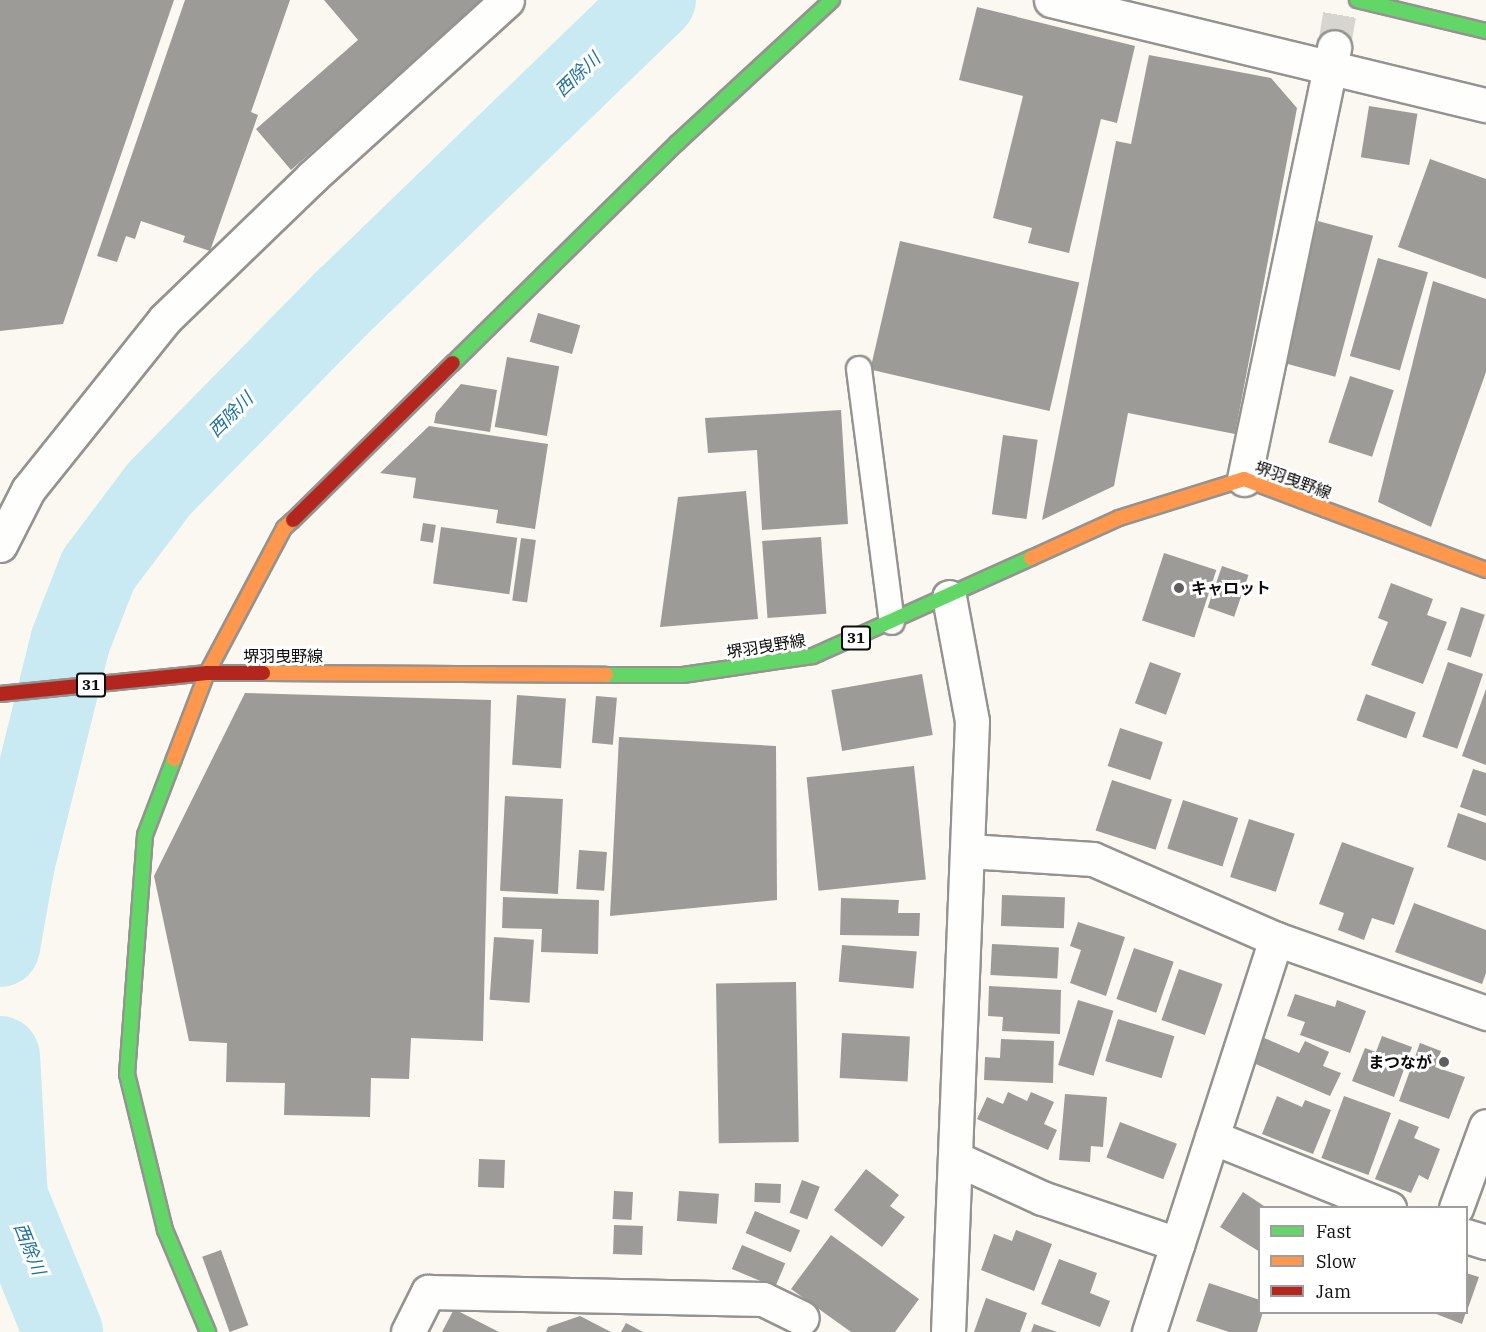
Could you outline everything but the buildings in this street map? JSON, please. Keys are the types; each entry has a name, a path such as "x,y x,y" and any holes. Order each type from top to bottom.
{"main road":[{"path":"208,1332 165,1230 127,1074 145,835 207,673 284,528 677,143 832,0"},
{"path":"1357,0 1486,31"},
{"name":"堺羽曳野線","path":"0,694 207,673 683,675 813,656 949,597 1119,518 1244,479 1486,570"}],"street":[{"path":"0,545 28,490 165,319 312,177 507,0"},
{"path":"1051,0 1332,57 1486,105"},
{"path":"1244,479 1332,57"},
{"path":"948,1332 957,1159 972,721 949,597"},
{"path":"968,851 1094,859 1276,939 1486,1013"},
{"path":"1149,1332 1276,939"},
{"path":"1457,1206 1486,1126"},
{"path":"1212,1137 1384,1206"},
{"path":"957,1159 1042,1198 1178,1244"},
{"path":"1468,1236 1486,1242"},
{"path":"408,1332 428,1292 763,1299 802,1318"}],"lane":[{"path":"859,369 892,622"}],"waterway":[{"name":"西除川","path":"0,947 15,863 70,642 98,570 159,489 346,299 656,0"},
{"name":"西除川","path":"0,1056 8,1197 63,1332"}],"tunnel":[{"path":"1334,47 1342,0"}],"traffic: fast":[{"path":"453,363 677,143 832,0"},
{"path":"1357,0 1486,31"},
{"path":"606,675 683,675 813,656 1031,558"},
{"path":"174,759 145,835 127,1074 165,1230 208,1332"}],"traffic: slow":[{"path":"1031,558 1119,518 1244,479 1486,570"},
{"path":"174,759 207,673 284,528 293,520"},
{"path":"263,673 606,675"}],"traffic: jam":[{"path":"293,520 453,363"},
{"path":"0,694 207,673 263,673"}],"place":[{"name":"キャロット","path":"1179,588"},
{"name":"まつなが","path":"1444,1062"}]}
